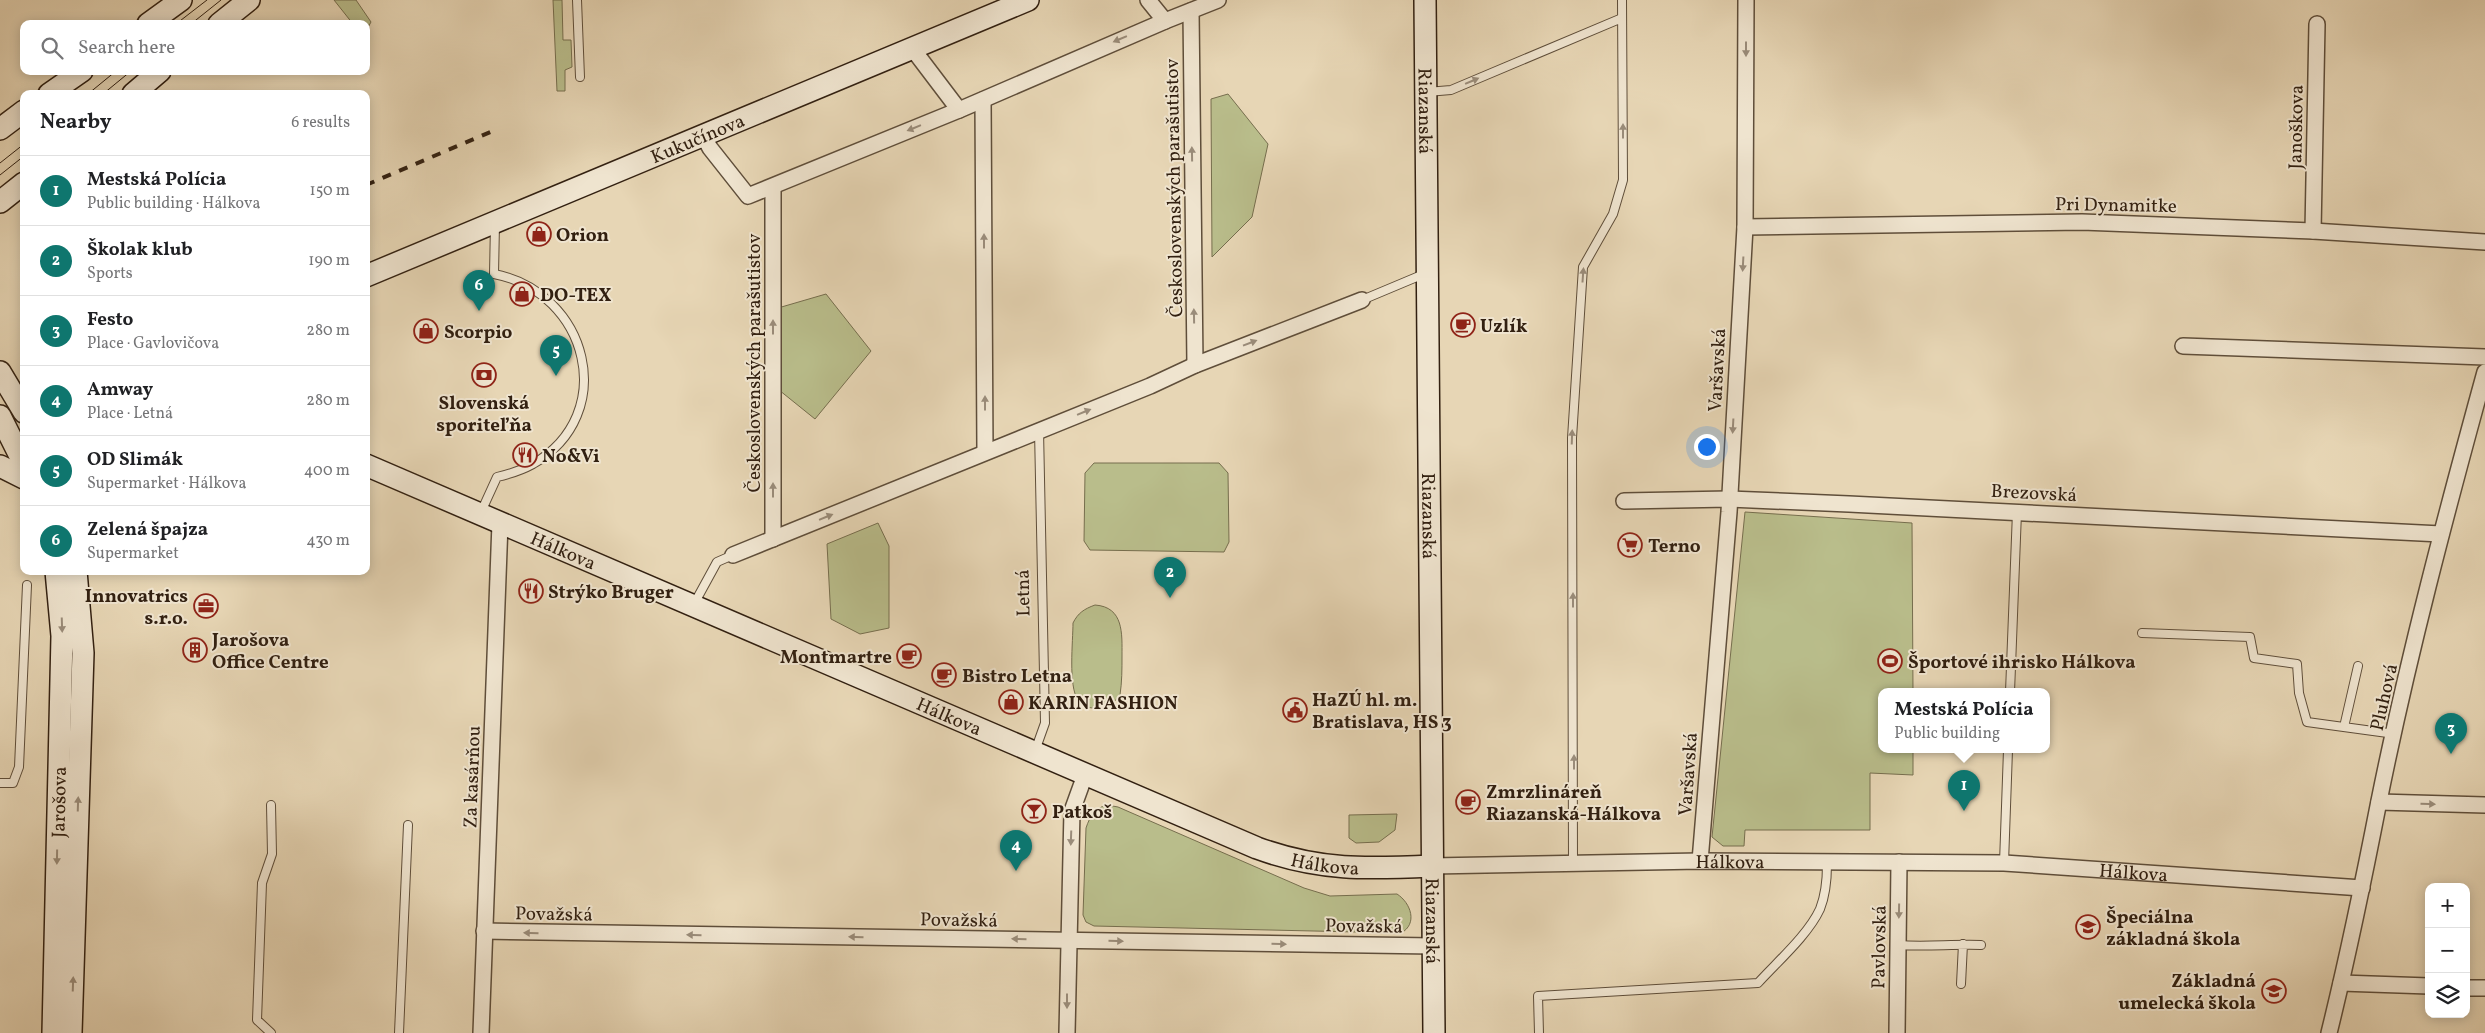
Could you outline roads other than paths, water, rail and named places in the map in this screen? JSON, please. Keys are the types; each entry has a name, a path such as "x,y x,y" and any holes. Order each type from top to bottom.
{"street":[{"path":"154,20 181,0"},
{"path":"224,20 249,0"},
{"name":"Kukučínova","path":"370,274 1028,0"},
{"path":"1148,0 1165,21"},
{"path":"703,135 710,148 748,196 980,102 1165,21 1218,0"},
{"name":"Riazanská","path":"1425,0 1434,1033"},
{"name":"Varšavská","path":"1700,862 1729,499 1745,227 1746,0"},
{"name":"Československých parašutistov","path":"1191,11 1195,365"},
{"name":"Janoškova","path":"2313,231 2317,24"},
{"path":"912,48 959,110"},
{"path":"55,90 76,75"},
{"path":"138,90 155,75"},
{"path":"980,102 985,452"},
{"path":"0,129 20,114"},
{"path":"0,202 20,186"},
{"name":"Československých parašutistov","path":"769,540 771,187"},
{"name":"Pri Dynamitke","path":"1745,227 2082,222 2313,231 2485,242"},
{"path":"733,555 1150,386 1195,365 1362,300"},
{"path":"2183,346 2485,357"},
{"path":"0,372 20,407"},
{"name":"Pluhová","path":"2329,1033 2362,888 2379,802 2441,534 2485,372"},
{"path":"20,415 1,421 20,457"},
{"path":"0,466 20,476"},
{"name":"Hálkova","path":"370,467 1034,754 1248,844 1294,860 1331,867 1367,869 1432,866 1700,862 1827,864 1899,862 2004,863 2362,888"},
{"name":"Brezovská","path":"1624,501 1729,499 2018,511 2441,534"},
{"name":"Za kasárňou","path":"481,1033 500,523"},
{"name":"Jarošova","path":"53,1033 62,636 56,575"},
{"name":"Jarošova","path":"71,1033 83,653 78,576"},
{"path":"1067,1033 1072,811 1086,775"},
{"path":"2379,802 2485,805"},
{"name":"Pavlovská","path":"1897,1033 1899,862"},
{"name":"Považská","path":"484,932 1433,946"},
{"path":"2341,983 2425,986"},
{"path":"2470,988 2485,988"}],"lane":[{"path":"577,0 580,77"},
{"path":"1573,864 1572,438 1583,267 1613,214 1623,180 1622,0"},
{"path":"1425,92 1451,90 1622,18"},
{"path":"480,514 498,477 533,464 552,450 564,436 580,405 584,378 582,355 576,339 565,318 555,306 525,283 494,274 494,222"},
{"path":"1362,300 1428,272"},
{"name":"Letná","path":"1034,754 1045,723 1039,430"},
{"path":"2010,688 2018,511"},
{"path":"693,606 718,562 733,555"},
{"path":"0,783 13,782 19,767 27,586"},
{"path":"2142,632 2250,637 2254,658 2297,664 2298,692 2307,722 2395,734"},
{"path":"2344,727 2358,666"},
{"path":"2004,863 2008,753"},
{"path":"270,1033 256,1020 262,883 272,854 271,805"},
{"path":"399,1033 408,825"},
{"path":"1539,1033 1538,996 1758,983 1800,937 1819,910 1827,884 1827,864"},
{"path":"1898,944 1924,947 1963,944 1981,945"},
{"path":"1961,984 1963,944"}],"tram line":[{"path":"181,20 207,0"},
{"path":"196,20 221,0"},
{"path":"93,90 111,75"},
{"path":"108,90 126,75"},
{"path":"0,163 20,147"},
{"path":"0,175 20,159"}],"railway":[{"path":"370,183 495,130"}],"place":[{"name":"Orion","path":"539,234"},
{"name":"DO-TEX","path":"522,294"},
{"name":"Zelená špajza","path":"479,311"},
{"name":"Uzlík","path":"1463,325"},
{"name":"Scorpio","path":"426,331"},
{"name":"Slovenská sporiteľňa","path":"484,375"},
{"name":"OD Slimák","path":"556,376"},
{"name":"No&Vi","path":"525,455"},
{"name":"Terno","path":"1630,545"},
{"name":"Strýko Bruger","path":"531,591"},
{"name":"Školak klub","path":"1170,598"},
{"name":"Innovatrics s.r.o.","path":"206,606"},
{"name":"Jarošova Office Centre","path":"195,650"},
{"name":"Montmartre","path":"909,656"},
{"name":"Športové ihrisko Hálkova","path":"1890,661"},
{"name":"Bistro Letna","path":"944,675"},
{"name":"KARIN FASHION","path":"1011,702"},
{"name":"HaZÚ hl. m. Bratislava, HS 3","path":"1295,710"},
{"name":"Festo","path":"2451,754"},
{"name":"Zmrzlináreň Riazanská-Hálkova","path":"1468,802"},
{"name":"Patkoš","path":"1034,811"},
{"name":"Mestská Polícia","path":"1964,811"},
{"name":"Amway","path":"1016,871"},
{"name":"Špeciálna základná škola","path":"2088,927"},
{"name":"Základná umelecká škola","path":"2274,991"}]}
